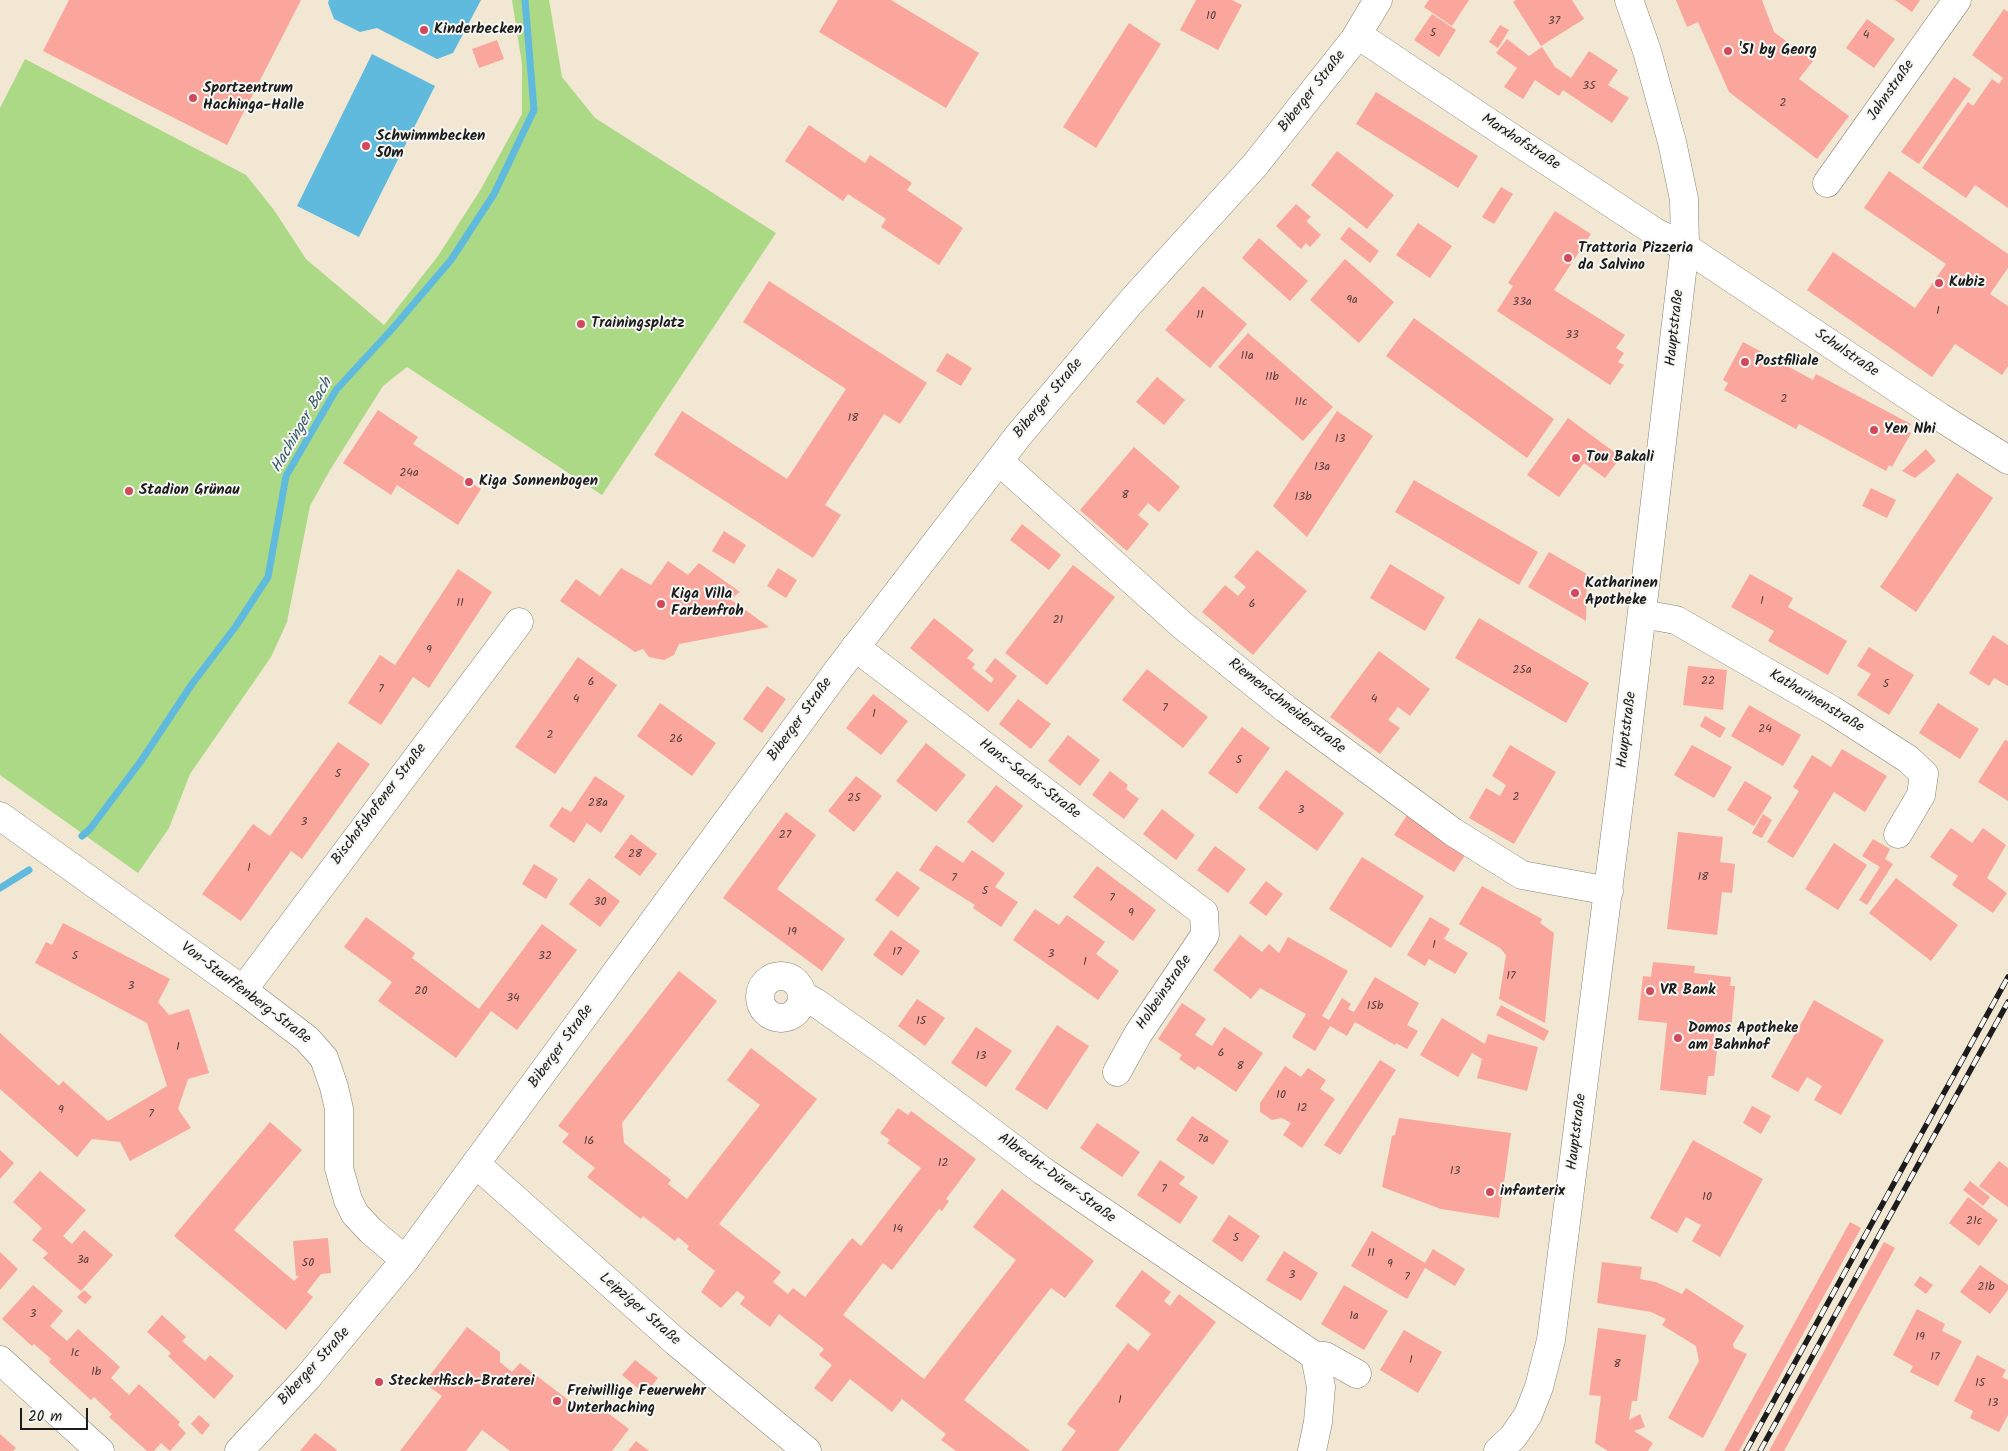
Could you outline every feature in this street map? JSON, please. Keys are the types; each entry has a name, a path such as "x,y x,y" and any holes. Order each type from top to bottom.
{"street":[{"name":"Biberger Straße","path":"239,1451 308,1377 405,1260 855,647 998,461 1130,303 1255,165 1358,35 1378,0"},
{"name":"Hauptstraße","path":"1498,1451 1513,1437 1528,1415 1539,1387 1551,1340 1609,891 1685,247 1684,199 1672,142 1647,51 1629,0"},
{"name":"Jahnstraße","path":"1827,183 1957,0"},
{"name":"Marxhofstraße","path":"1358,35 1655,232 1685,247"},
{"name":"Schulstraße","path":"1685,247 1940,417 2008,460"},
{"name":"Riemenschneiderstraße","path":"998,461 1168,612 1286,709 1374,776 1483,852 1522,875 1609,891"},
{"name":"Katharinenstraße","path":"1642,614 1676,620 1832,710 1908,759 1924,774 1921,795 1898,834"},
{"name":"Bischofshofener Straße","path":"243,990 519,622"},
{"name":"Hans-Sachs-Straße","path":"855,647 1204,913"},
{"name":"Von-Stauffenberg-Straße","path":"0,816 243,990 307,1039 324,1058 339,1109 339,1168 348,1200 355,1214 370,1231 405,1260"},
{"name":"Holbeinstraße","path":"1117,1072 1138,1034 1205,935 1204,913"},
{"name":"Albrecht-Dürer-Straße","path":"802,995 815,1002 891,1056 1051,1176 1315,1356 1325,1356 1357,1374 1321,1387"},
{"name":"Leipziger Straße","path":"476,1164 676,1342 806,1451"},
{"path":"1312,1451 1321,1387 1315,1356"},
{"path":"0,1360 100,1451"}],"green space":[{"path":"512,0 549,0 562,77 595,118 776,233 602,495 407,367 383,386 330,470 310,506 287,622 271,657 190,774 169,828 138,873 0,775 0,108 25,59 246,175 274,210 306,259 384,325 438,256 481,189 522,114 522,64"}],"water":[{"name":"Kinderbecken","path":"329,0 481,0 453,53 437,59 377,28 360,32 334,19 328,3"},
{"name":"Schwimmbecken 50m","path":"372,54 435,86 359,237 297,206"}],"building":[{"name":"Sportzentrum Hachinga-Halle","path":"69,0 301,0 227,145 43,51"},
{"path":"838,0 891,0 979,53 946,108 819,32"},
{"path":"1196,0 1232,0 1242,5 1218,50 1180,30"},
{"path":"1429,0 1469,0 1452,26 1424,7"},
{"path":"1516,0 1572,0 1584,19 1541,46 1513,2"},
{"path":"1676,0 1762,0 1774,32 1813,61 1799,79 1849,116 1817,159 1729,92 1698,22 1687,27"},
{"path":"1895,0 1920,0 1912,12"},
{"path":"2004,9 2008,12 2008,208 1975,185 1966,198 1922,168 1968,102 1973,106 1992,79 1999,84 2003,78 1972,55"},
{"path":"1432,14 1456,30 1439,57 1414,40"},
{"path":"1867,19 1895,39 1874,68 1846,48"},
{"path":"1129,23 1161,44 1096,148 1063,127"},
{"path":"1500,25 1509,30 1498,48 1489,42"},
{"path":"1507,39 1529,56 1542,47 1555,67 1571,78 1589,51 1618,70 1608,85 1629,98 1612,123 1563,90 1559,96 1535,80 1523,99 1504,87 1517,68 1496,53"},
{"path":"497,40 504,59 479,68 472,49"},
{"path":"1954,77 1971,89 1919,164 1901,152"},
{"path":"1376,92 1478,156 1458,188 1356,124"},
{"path":"809,125 865,163 870,155 912,183 907,190 963,228 939,265 881,227 886,219 848,194 843,201 785,161"},
{"path":"1337,151 1394,195 1367,229 1311,185"},
{"path":"1889,171 2008,254 2008,268 1990,294 2008,306 2008,366 2002,375 1955,344 1932,377 1807,290 1833,252 1915,308 1946,264 1864,208"},
{"path":"1501,187 1513,194 1494,224 1482,217"},
{"path":"1296,204 1311,217 1306,221 1321,235 1310,247 1306,243 1301,249 1276,226"},
{"path":"1555,211 1591,234 1554,290 1625,335 1616,348 1624,353 1618,362 1624,365 1610,385 1497,311 1513,286 1508,283"},
{"path":"1418,223 1452,246 1430,278 1396,255"},
{"path":"1349,227 1379,251 1370,263 1340,239"},
{"path":"1259,238 1308,281 1290,301 1242,258"},
{"path":"1345,259 1394,302 1359,343 1310,300"},
{"path":"769,281 927,383 900,424 884,414 825,505 841,515 813,558 654,455 682,411 787,479 846,389 743,322"},
{"path":"1203,286 1247,324 1210,368 1165,330"},
{"path":"1414,318 1554,419 1527,458 1386,356"},
{"path":"1248,333 1333,407 1303,441 1218,367"},
{"path":"1743,342 1813,380 1816,374 1911,424 1907,431 1911,433 1892,467 1889,465 1886,471 1799,424 1796,429 1724,390 1728,383 1723,380"},
{"path":"947,353 972,368 961,386 936,371"},
{"path":"1157,377 1185,400 1164,425 1136,402"},
{"path":"378,410 418,437 413,444 481,489 458,525 397,485 391,495 343,463"},
{"path":"1337,411 1373,436 1307,537 1273,506"},
{"path":"1568,418 1621,457 1605,478 1584,463 1559,497 1527,475"},
{"path":"1134,447 1180,487 1159,512 1148,503 1138,515 1149,524 1127,551 1080,510"},
{"path":"1926,449 1936,461 1915,478 1902,471"},
{"path":"1957,473 1993,498 1916,612 1880,587"},
{"path":"1414,480 1538,552 1519,585 1395,512"},
{"path":"1871,488 1896,500 1887,518 1862,506"},
{"path":"1022,524 1061,555 1049,570 1010,540"},
{"path":"724,531 746,545 734,564 712,551"},
{"path":"1257,550 1307,591 1253,655 1202,612 1225,585 1238,596 1246,587 1234,577"},
{"path":"1549,552 1587,574 1586,621 1528,587"},
{"path":"668,561 688,575 699,563 740,592 730,599 769,627 679,644 674,655 664,660 649,657 643,649 635,652 560,601 576,579 600,596 621,568 651,585"},
{"path":"1390,564 1445,597 1425,631 1370,598"},
{"path":"1073,565 1115,597 1047,685 1005,653"},
{"path":"778,568 797,580 786,598 767,586"},
{"path":"458,569 492,592 429,688 413,677 381,725 348,703 380,655 395,665"},
{"path":"1750,574 1793,598 1788,607 1847,641 1828,675 1768,641 1774,631 1731,607"},
{"path":"934,618 974,650 967,658 975,664 972,668 991,683 994,679 985,671 995,658 1017,676 988,712 910,648"},
{"path":"1479,618 1589,683 1566,723 1455,658"},
{"path":"1993,635 2008,645 2008,686 1994,678 1989,686 1969,673"},
{"path":"1869,647 1914,675 1889,715 1857,695 1871,674 1857,666"},
{"path":"1379,651 1430,689 1410,716 1398,707 1388,720 1400,728 1380,754 1330,717"},
{"path":"578,657 617,685 555,774 515,747"},
{"path":"1688,666 1727,670 1723,710 1683,705"},
{"path":"1147,669 1208,717 1183,748 1122,700"},
{"path":"767,686 786,699 762,733 743,719"},
{"path":"873,694 908,721 881,755 846,728"},
{"path":"1018,699 1051,724 1031,749 999,724"},
{"path":"660,703 716,743 692,776 637,736"},
{"path":"1938,703 1979,729 1960,759 1919,733"},
{"path":"1749,705 1801,735 1783,766 1731,736"},
{"path":"1705,716 1726,728 1720,738 1700,726"},
{"path":"1242,727 1270,748 1237,794 1208,773"},
{"path":"1068,735 1100,760 1080,786 1048,761"},
{"path":"2005,740 2008,741 2008,801 1978,782"},
{"path":"338,742 370,764 302,859 291,851 241,921 202,894 253,824 270,836"},
{"path":"926,743 966,775 936,812 896,781"},
{"path":"1510,745 1556,772 1514,844 1469,818 1486,788 1500,796 1506,785 1492,776"},
{"path":"1692,745 1732,767 1714,798 1674,775"},
{"path":"1842,749 1887,776 1865,812 1834,792 1793,858 1767,842 1799,791 1793,787 1812,755 1831,767"},
{"path":"1286,770 1344,813 1317,851 1258,808"},
{"path":"1110,771 1128,785 1126,789 1139,799 1124,819 1092,795"},
{"path":"595,776 625,796 601,833 587,823 574,843 549,826 562,807 571,812"},
{"path":"856,776 882,796 854,832 828,811"},
{"path":"1745,781 1772,797 1754,826 1727,810"},
{"path":"996,785 1023,806 993,843 967,822"},
{"path":"1162,809 1195,835 1176,860 1143,834"},
{"path":"786,812 816,835 777,889 845,939 822,971 723,898"},
{"path":"1763,814 1772,820 1762,838 1752,833"},
{"path":"1407,815 1467,852 1454,872 1394,835"},
{"path":"1951,828 1972,843 1983,828 2006,845 1987,878 2007,893 1993,913 1952,885 1958,876 1930,857"},
{"path":"1678,832 1723,837 1720,862 1735,864 1732,893 1722,892 1717,935 1667,929"},
{"path":"631,834 657,854 640,876 614,857"},
{"path":"1873,839 1890,849 1885,859 1893,864 1867,905 1859,900 1880,867 1862,856"},
{"path":"1834,843 1867,865 1838,910 1805,889"},
{"path":"936,845 963,863 972,850 1005,873 995,887 1018,902 1001,927 973,908 975,905 919,870"},
{"path":"1215,846 1246,869 1228,893 1197,870"},
{"path":"1362,857 1424,896 1391,948 1329,909"},
{"path":"534,864 558,879 546,899 522,884"},
{"path":"1097,866 1156,910 1133,941 1073,897"},
{"path":"897,871 920,888 898,917 875,900"},
{"path":"589,878 620,901 600,927 569,904"},
{"path":"1896,878 1958,925 1931,961 1869,913"},
{"path":"1266,881 1283,894 1266,916 1249,903"},
{"path":"1482,886 1542,919 1540,923 1554,933 1545,1023 1499,999 1506,955 1500,948 1459,924"},
{"path":"1035,909 1059,925 1067,915 1105,942 1096,954 1119,971 1098,1000 1013,940"},
{"path":"366,917 415,953 412,958 479,1009 542,924 577,950 517,1030 491,1011 456,1058 378,1001 392,982 344,947"},
{"path":"1430,917 1450,929 1444,939 1468,953 1455,974 1429,959 1425,966 1407,955"},
{"path":"63,923 170,979 158,1002 169,1015 189,1009 209,1073 188,1079 178,1109 191,1128 130,1161 120,1142 92,1139 77,1157 0,1089 0,1033 59,1086 63,1081 108,1121 167,1086 147,1023 35,963 46,942 52,945"},
{"path":"891,930 920,951 902,976 873,955"},
{"path":"1240,935 1262,952 1269,944 1279,953 1288,937 1348,971 1322,1016 1329,1020 1342,998 1351,1004 1348,1009 1354,1012 1375,977 1419,1003 1407,1025 1418,1031 1407,1049 1396,1043 1395,1045 1355,1022 1347,1036 1330,1026 1315,1051 1292,1037 1306,1014 1260,988 1251,999 1213,970"},
{"path":"1653,962 1695,966 1694,973 1731,977 1730,986 1735,986 1731,1031 1715,1029 1713,1042 1718,1042 1714,1076 1708,1076 1706,1095 1660,1090 1667,1023 1638,1020 1643,976 1651,977"},
{"path":"679,971 717,1001 622,1123 624,1143 671,1180 668,1184 687,1199 760,1105 727,1080 751,1048 817,1099 719,1224 781,1272 773,1282 788,1294 793,1288 805,1297 852,1238 861,1246 921,1168 887,1143 890,1140 880,1133 898,1108 908,1115 911,1111 976,1159 946,1199 949,1201 942,1211 939,1209 892,1270 883,1263 843,1315 920,1376 924,1379 1016,1260 973,1227 1002,1189 1094,1261 1065,1298 1051,1288 964,1400 1030,1451 956,1451 941,1440 946,1434 902,1399 892,1412 850,1379 832,1402 814,1388 832,1365 819,1355 824,1349 779,1314 770,1327 740,1304 745,1297 737,1291 721,1308 701,1292 715,1271 687,1249 689,1246 678,1237 675,1241 643,1216 641,1219 587,1177 595,1168 562,1142 569,1134 558,1126"},
{"path":"917,999 945,1018 925,1046 898,1026"},
{"path":"1814,1000 1884,1040 1841,1115 1814,1100 1822,1086 1807,1077 1798,1092 1771,1077"},
{"path":"1182,1003 1206,1019 1195,1035 1212,1046 1224,1027 1263,1053 1236,1092 1198,1066 1195,1070 1179,1059 1182,1055 1158,1039"},
{"path":"1501,1005 1549,1031 1544,1041 1496,1015"},
{"path":"1442,1018 1485,1044 1488,1034 1538,1047 1527,1091 1477,1078 1482,1059 1472,1053 1458,1077 1420,1055"},
{"path":"1057,1025 1089,1046 1047,1110 1015,1089"},
{"path":"976,1027 1012,1051 986,1087 951,1063"},
{"path":"1380,1060 1396,1070 1340,1155 1324,1145"},
{"path":"1285,1066 1301,1077 1308,1068 1326,1080 1320,1089 1335,1099 1302,1148 1283,1135 1291,1123 1282,1118 1272,1120 1260,1112 1260,1103"},
{"path":"1752,1106 1771,1116 1761,1134 1743,1123"},
{"path":"1192,1116 1229,1141 1213,1165 1176,1140"},
{"path":"1399,1118 1511,1133 1499,1218 1441,1209 1382,1187 1392,1136 1395,1135"},
{"path":"270,1122 302,1150 234,1230 294,1281 299,1276 296,1276 293,1241 328,1238 331,1273 321,1274 307,1292 313,1297 286,1330 174,1236"},
{"path":"1097,1123 1140,1152 1122,1177 1080,1148"},
{"path":"1693,1140 1763,1179 1720,1257 1692,1241 1701,1225 1686,1217 1677,1233 1650,1218"},
{"path":"0,1150 14,1163 0,1179"},
{"path":"1160,1160 1185,1177 1179,1184 1198,1197 1180,1224 1137,1195"},
{"path":"1999,1161 2008,1168 2008,1207 1979,1186"},
{"path":"40,1171 86,1210 63,1236 72,1244 84,1230 113,1255 81,1291 43,1258 48,1253 32,1240 42,1228 13,1202"},
{"path":"1970,1181 1990,1197 1983,1206 1963,1190"},
{"path":"1968,1197 1998,1220 1979,1246 1949,1223"},
{"path":"1229,1215 1260,1236 1242,1262 1212,1241"},
{"path":"1850,1222 1861,1228 1739,1451 1724,1451"},
{"path":"1372,1231 1425,1263 1433,1249 1465,1269 1455,1286 1425,1268 1407,1299 1351,1266"},
{"path":"1884,1242 1895,1248 1784,1451 1769,1451"},
{"path":"1284,1251 1318,1273 1301,1301 1266,1280"},
{"path":"0,1252 18,1269 0,1290"},
{"path":"1602,1262 1642,1267 1640,1279 1656,1282 1682,1294 1686,1288 1744,1326 1733,1344 1734,1348 1747,1354 1703,1438 1668,1418 1699,1361 1696,1346 1662,1325 1666,1319 1651,1312 1597,1303"},
{"path":"1980,1265 2008,1285 2008,1290 1990,1314 1960,1292"},
{"path":"1142,1270 1171,1292 1164,1301 1170,1306 1179,1294 1216,1322 1118,1451 1061,1451 1076,1431 1067,1424 1128,1343 1138,1351 1151,1334 1115,1306"},
{"path":"1920,1276 1933,1285 1926,1294 1914,1285"},
{"path":"33,1285 63,1311 50,1326 67,1341 78,1329 120,1367 111,1378 129,1395 139,1384 180,1422 178,1425 186,1433 170,1451 161,1443 154,1451 147,1451 109,1417 112,1414 94,1397 91,1400 49,1362 51,1359 34,1344 32,1346 2,1319"},
{"path":"1344,1285 1388,1311 1364,1350 1321,1324"},
{"path":"84,1290 92,1297 85,1304 77,1297"},
{"path":"1917,1309 1945,1324 1942,1331 1962,1341 1938,1386 1910,1372 1913,1366 1893,1355"},
{"path":"162,1315 186,1337 182,1341 205,1361 210,1355 234,1376 214,1399 168,1356 171,1353 147,1332"},
{"path":"467,1327 500,1352 500,1362 512,1372 520,1363 584,1412 592,1401 629,1429 612,1451 510,1451 482,1430 466,1451 400,1451 442,1396 424,1383"},
{"path":"1598,1328 1646,1335 1637,1401 1632,1401 1629,1420 1640,1414 1645,1427 1634,1431 1653,1443 1648,1451 1608,1451 1595,1443 1601,1396 1589,1395"},
{"path":"1404,1330 1442,1352 1418,1393 1380,1370"},
{"path":"1977,1355 2006,1370 2002,1377 2008,1380 2008,1415 1999,1432 1970,1418 1973,1411 1954,1401"},
{"path":"635,1360 658,1378 645,1394 622,1375"},
{"path":"199,1415 210,1425 202,1435 191,1424"},
{"path":"315,1433 337,1450 300,1451"},
{"path":"0,1434 16,1448 13,1451 0,1451"},
{"path":"636,1441 649,1451 628,1451"}],"waterway":[{"name":"Hachinger Bach","path":"82,836 90,829 141,761 192,684 236,626 268,577 286,476 336,390 393,328 451,260 494,194 534,110 525,0"},
{"name":"Hachinger Bach","path":"0,888 29,870"}],"railway":[{"path":"1746,1451 2008,977"},
{"path":"1760,1451 2008,1002"}],"place":[{"name":"Kinderbecken","path":"424,30"},
{"name":"'51 by Georg","path":"1728,51"},
{"name":"Sportzentrum Hachinga-Halle","path":"193,98"},
{"name":"Schwimmbecken 50m","path":"366,146"},
{"name":"Trattoria Pizzeria da Salvino","path":"1568,258"},
{"name":"Kubiz","path":"1939,283"},
{"name":"Trainingsplatz","path":"581,324"},
{"name":"Postfiliale","path":"1745,362"},
{"name":"Yen Nhi","path":"1874,430"},
{"name":"Tou Bakali","path":"1576,458"},
{"name":"Kiga Sonnenbogen","path":"469,482"},
{"name":"Stadion Grünau","path":"129,491"},
{"name":"Katharinen Apotheke","path":"1575,593"},
{"name":"Kiga Villa Farbenfroh","path":"661,604"},
{"name":"VR Bank","path":"1650,991"},
{"name":"Domos Apotheke am Bahnhof","path":"1678,1038"},
{"name":"infanterix","path":"1490,1192"},
{"name":"Steckerlfisch-Braterei","path":"379,1382"},
{"name":"Freiwillige Feuerwehr Unterhaching","path":"557,1401"}]}
